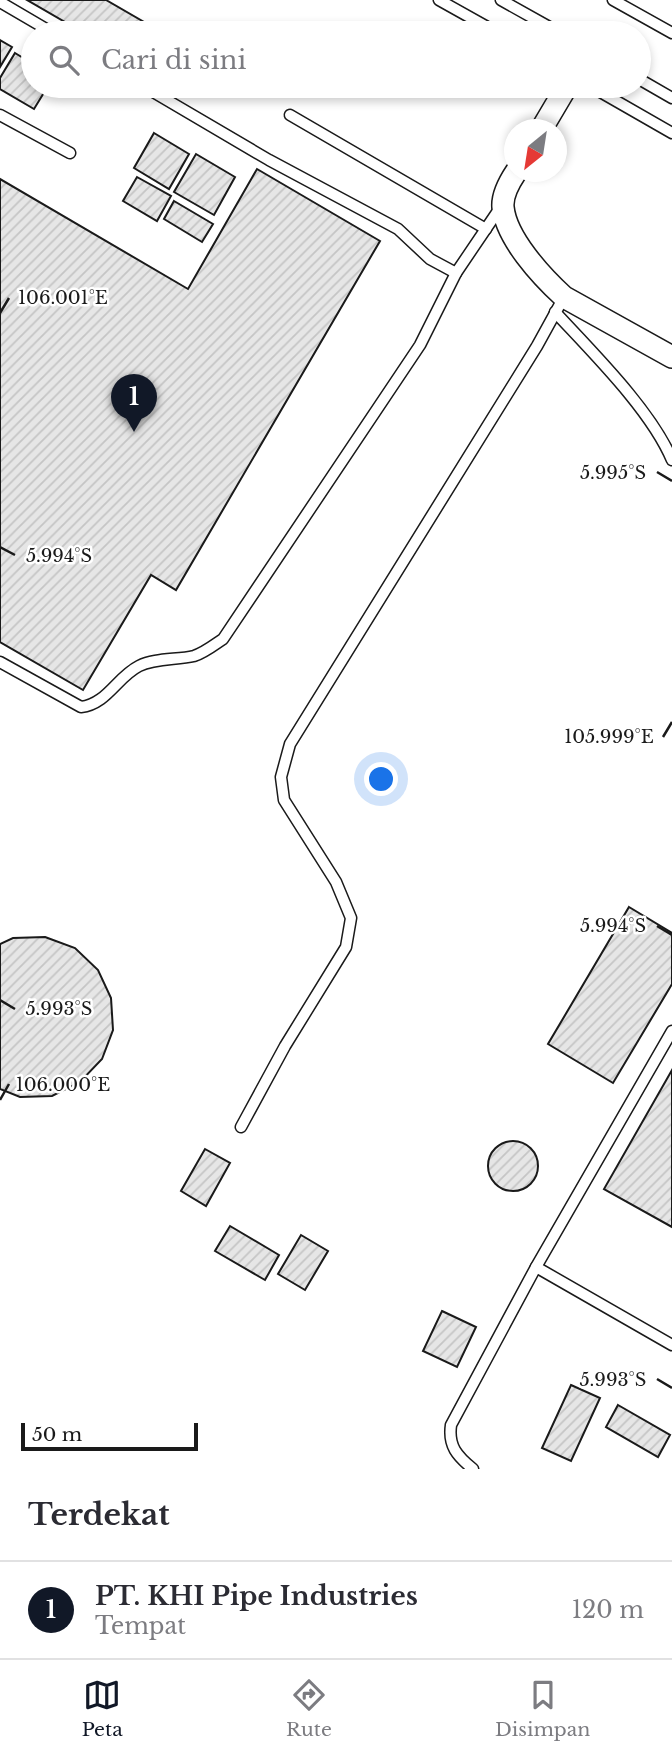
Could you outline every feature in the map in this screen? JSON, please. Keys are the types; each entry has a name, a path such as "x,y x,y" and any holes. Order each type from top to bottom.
{"street":[{"path":"548,119 561,98"},
{"path":"510,182 502,205 508,230 550,284 559,304 672,357"}],"lane":[{"path":"439,0 477,21"},
{"path":"501,0 539,21"},
{"path":"612,0 650,21"},
{"path":"0,2 32,21"},
{"path":"651,21 672,33"},
{"path":"651,86 672,99"},
{"path":"163,98 269,160 398,229 430,259 456,273"},
{"path":"611,98 672,133"},
{"path":"0,115 70,153"},
{"path":"290,116 486,229"},
{"path":"0,662 81,707 91,706 140,665 198,655 223,639 421,345 456,273 502,205"},
{"path":"242,1127 285,1046 346,947 351,918 336,881 284,800 281,777 290,744 537,346 559,304 667,447 672,460"},
{"path":"473,1469 459,1458 452,1448 449,1438 451,1425 536,1268 672,1031"},
{"path":"536,1268 672,1345"}],"building":[{"path":"27,0 106,0 142,21 63,21"},
{"path":"0,40 12,47 0,67"},
{"path":"15,53 21,57 21,98 41,98 34,109 0,89 0,78"},
{"path":"154,133 189,154 169,189 134,168"},
{"path":"196,154 235,177 214,215 174,192"},
{"path":"257,169 380,241 176,590 151,575 83,690 0,642 0,179 188,289"},
{"path":"137,177 171,196 157,221 123,201"},
{"path":"174,201 213,224 202,242 164,219"},
{"path":"629,907 672,933 672,984 613,1083 548,1044"},
{"path":"45,937 75,948 98,970 111,998 113,1030 102,1059 80,1082 52,1096 20,1097 0,1089 0,944 13,938"},
{"path":"672,1070 672,1227 604,1189"},
{"path":"513,1141 531,1148 538,1166 531,1184 513,1191 495,1184 488,1166 495,1148"},
{"path":"205,1149 230,1163 206,1206 181,1191"},
{"path":"230,1226 279,1255 265,1280 215,1251"},
{"path":"301,1235 328,1251 305,1290 278,1274"},
{"path":"442,1311 476,1327 457,1367 423,1351"},
{"path":"571,1385 600,1398 571,1461 542,1448"},
{"path":"618,1405 670,1435 658,1457 606,1427"}],"place":[{"name":"PT. KHI Pipe Industries","path":"134,432"}]}
